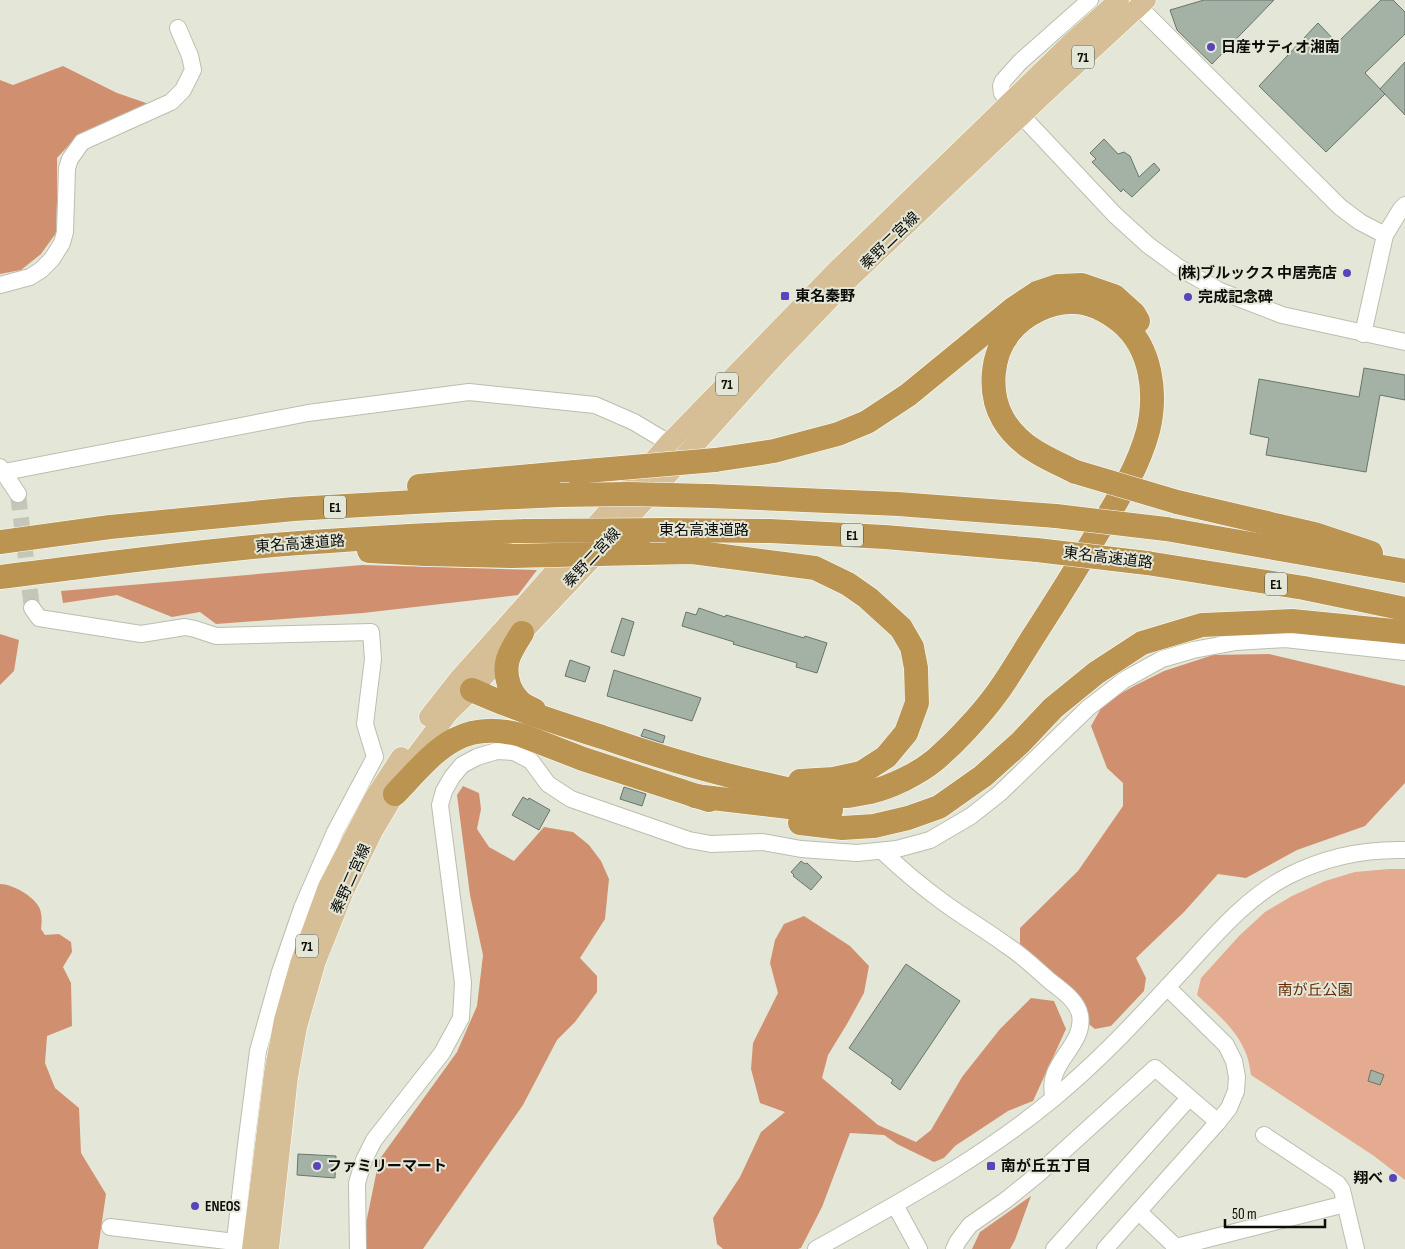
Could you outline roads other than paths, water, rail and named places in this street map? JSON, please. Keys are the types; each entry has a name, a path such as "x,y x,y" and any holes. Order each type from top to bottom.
{"highway":[{"path":"110,526 417,486 715,460 774,451 838,434 867,422 908,395 1013,309 1037,293 1058,286 1082,285 1114,296 1134,314 1149,339 1161,366 1165,395 1162,432 1149,467 1134,499 1082,587 1006,701 968,746 925,785 892,800 860,808 814,810 695,796"},
{"path":"466,684 502,704 647,752 718,773 811,794 842,797 874,791 904,779 932,762 961,734 997,693 1050,610 1130,479 1148,431 1152,396 1151,377 1146,357 1138,342 1128,328 1102,309 1086,303 1070,301 1037,310 1021,321 1009,332 996,359 994,390 997,407 1004,421 1020,440 1035,452 1076,472 1176,502 1314,534 1405,564"},
{"name":"E1","path":"0,542 110,526 294,509 560,495 630,494 898,504 1056,516 1166,529 1405,571"},
{"name":"東名高速道路","path":"0,577 172,555 274,545 423,535 527,531 666,530 789,532 885,537 1038,550 1147,563 1304,588 1405,608"},
{"path":"274,545 425,554 512,556 692,552 815,568 848,584 868,598 901,628 912,647 916,668 917,703 906,733 886,757 861,774 833,779 764,784"},
{"path":"394,794 423,765 454,739 478,731 500,730 516,733 583,759 695,796 774,817 825,826 858,828 890,823 939,807 982,776 1020,743 1053,708 1089,679 1142,643 1202,625 1282,621 1405,632"},
{"path":"522,633 510,651 506,662 506,675 510,689 520,702 555,722"},
{"path":"466,684 495,710 557,747 583,759"}],"main road":[{"name":"秦野二宮線","path":"269,1249 287,1080 297,1026 316,961 343,893 372,831 412,761 449,712 466,684 669,443 836,271 1135,2"},
{"name":"秦野二宮線","path":"240,1247 284,1020 300,964 328,887 373,800 416,734 466,684 522,633 589,562 788,342 1016,108"}],"street":[{"path":"1090,0 1006,76 1001,86 1002,93 1115,215 1148,246 1178,267 1220,291 1282,315 1405,342"},
{"path":"1135,2 1340,207 1360,222 1384,235"},
{"path":"0,284 30,277 41,270 52,259 62,242 65,232 68,168 70,159 82,142 171,102 183,90 193,70 190,56 178,28"},
{"path":"1363,334 1384,235 1405,205"},
{"path":"18,494 1,471 308,413 469,392 595,405 634,422 669,443"},
{"path":"32,608 39,618 141,634 185,627 216,636 371,632 373,659 365,724 375,757 335,832 302,908 280,972 258,1051 246,1145 240,1247 110,1226"},
{"path":"358,1249 357,1183 364,1160 374,1140 442,1053 461,1018 463,983 440,805 444,791 452,777 462,765 477,756 497,751 514,752 531,761 548,784 571,799 689,840 712,844 763,842 801,848 857,853 882,851 930,840 971,816 1000,793 1088,708 1124,680 1162,660 1193,650 1236,642 1284,639 1405,652"},
{"path":"816,1249 965,1163 1018,1127 1084,1073 1167,987 1226,922 1259,894 1288,876 1324,861 1352,854 1384,850 1405,850"},
{"path":"882,851 916,882 945,904 1008,946 1078,1007 1081,1017 1078,1034 1053,1075 1051,1090 1054,1098"},
{"path":"1105,1249 1218,1122 1229,1108 1236,1091 1237,1076 1234,1061 1226,1045 1167,987"},
{"path":"954,1249 970,1225 1037,1175 1155,1068 1218,1122"},
{"path":"1054,1249 1189,1098"},
{"path":"1264,1135 1284,1144 1338,1184 1342,1190 1356,1249"},
{"path":"1139,1212 1175,1248 1345,1204"},
{"path":"894,1205 912,1247"}],"tunnel":[{"path":"18,494 32,608"}],"place":[{"name":"日産サティオ湘南","path":"1211,47"},
{"name":"(株)ブルックス 中居売店","path":"1347,273"},
{"name":"東名秦野","path":"785,296"},
{"name":"完成記念碑","path":"1188,297"},
{"name":"ファミリーマート","path":"317,1166"},
{"name":"南が丘五丁目","path":"991,1166"},
{"name":"翔べ","path":"1393,1178"},
{"name":"ENEOS","path":"195,1206"}],"park label":[{"name":"南が丘公園","path":"1315,990"}]}
